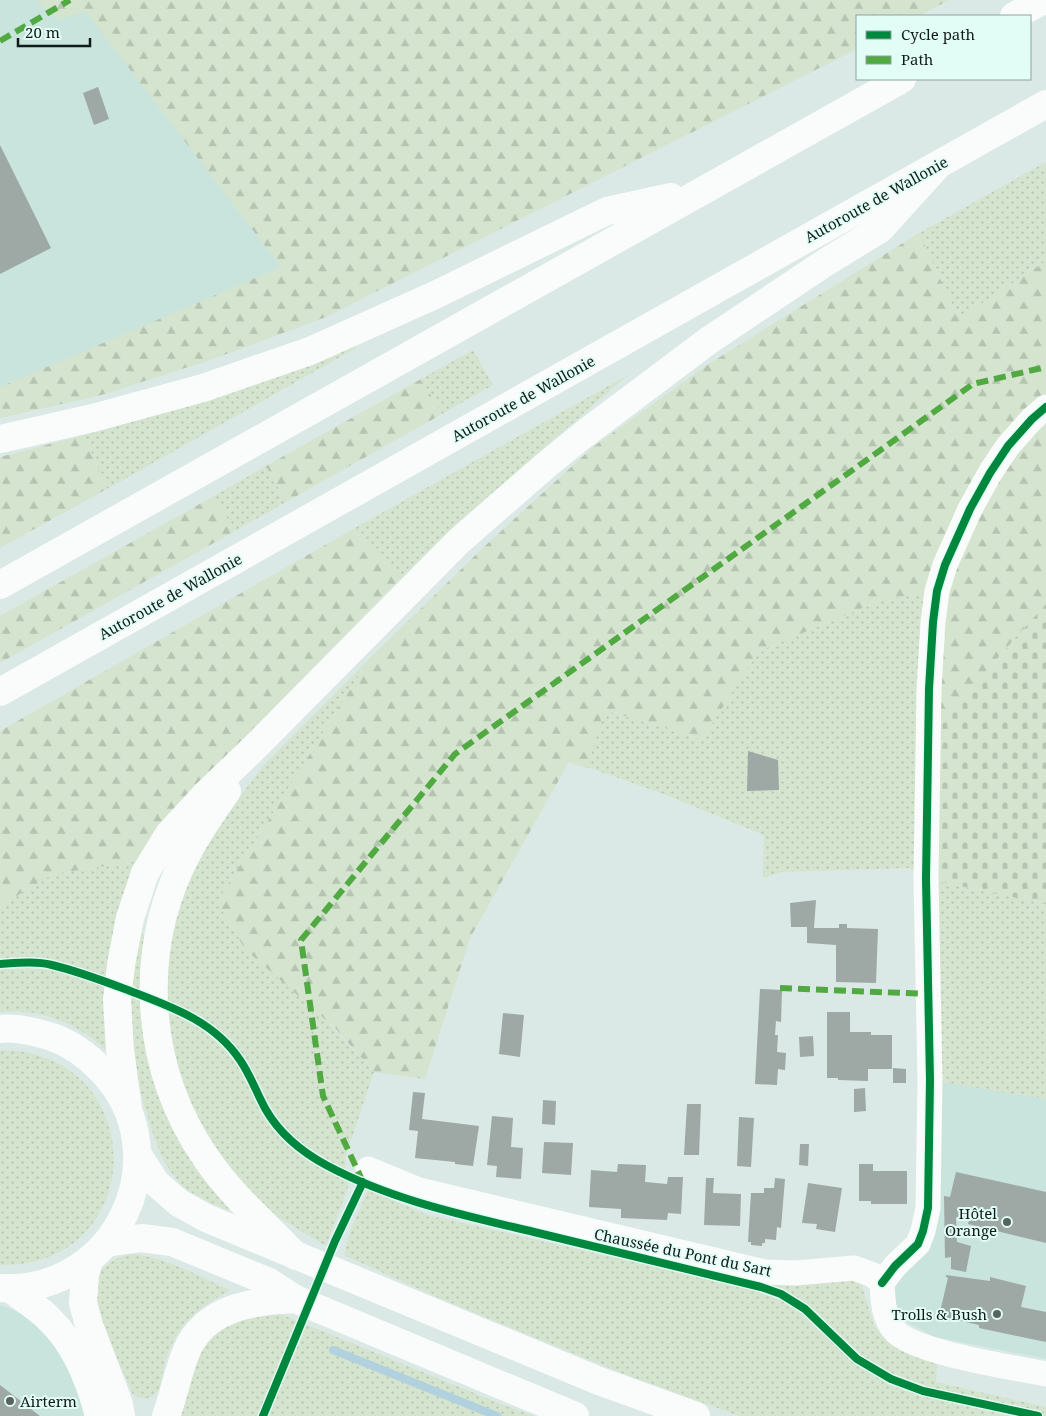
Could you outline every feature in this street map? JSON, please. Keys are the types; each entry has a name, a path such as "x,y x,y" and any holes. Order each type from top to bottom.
{"main road":[{"path":"1016,15 1044,0"},
{"path":"0,585 900,80"},
{"name":"Autoroute de Wallonie","path":"0,692 1046,104"},
{"path":"121,1416 119,1404 88,1325 83,1303 85,1275 98,1252 120,1224 130,1202 136,1179 138,1156 135,1132 128,1109 120,1050 118,1000 121,965 130,918 145,872 169,834 207,792 257,745 459,541 545,466 582,435 708,341 822,264 880,229 939,164"},
{"path":"0,439 93,418 204,388 310,351 435,295 607,212 700,191"},
{"path":"257,745 188,852 171,889 162,922 156,956 153,1008 160,1053 170,1090 185,1124 206,1159 229,1188 296,1256"},
{"path":"0,1029 35,1032 65,1042 91,1059 113,1082 128,1109"},
{"path":"138,1156 156,1184 179,1203 206,1218 599,1381 696,1416"},
{"path":"5,1288 38,1285 65,1275 98,1252 141,1238 172,1242 269,1282 295,1300 575,1416"},
{"path":"5,1288 50,1320 73,1348 86,1376 99,1416"},
{"path":"166,1416 187,1350 197,1334 215,1317 240,1306 264,1301 295,1300"}],"street":[{"path":"1039,413 1008,446 986,480 944,565 937,591 929,689 926,879 930,1080 928,1208 924,1231 918,1244 895,1266 882,1283 883,1303 887,1318 895,1331 908,1340 942,1352 1046,1374"},
{"name":"Chaussée du Pont du Sart","path":"368,1169 419,1190 765,1272 796,1273 854,1268 874,1275 882,1283"}],"shaded area":[{"path":"0,0 80,0 86,11 281,267 326,317 210,360 101,395 0,418"},
{"path":"938,1081 1046,1099 1046,1359 935,1337 907,1322 895,1303 895,1287 906,1269"},
{"path":"0,1305 37,1322 71,1367 88,1416 0,1416"}],"green space":[{"path":"35,0 949,0 921,15 856,15 856,50 326,317 210,360 101,395 0,418 0,387 281,267 86,12 58,19"},
{"path":"1046,162 1046,261 959,319 919,233"},
{"path":"919,233 959,319 1046,261 1046,604 928,736 937,591 882,600 759,651 702,739 604,710 587,769 569,762 470,938 425,1079 374,1072 336,1029 245,949 217,902 370,658 486,545 593,447 707,365"},
{"path":"353,342 356,348 107,489 84,435 192,404"},
{"path":"473,350 493,385 442,414 421,379"},
{"path":"628,375 452,528 400,579 353,529"},
{"path":"421,379 442,414 286,502 266,466"},
{"path":"84,435 107,489 0,548 0,457"},
{"path":"266,466 286,502 235,531 214,496"},
{"path":"214,496 235,531 0,663 0,616"},
{"path":"353,529 400,579 164,820 138,861 53,874 0,906 0,731"},
{"path":"937,591 926,879 909,868 782,872 763,878 764,835 661,793 587,767 604,710 701,739 759,651 882,600"},
{"path":"1046,604 1046,904 926,879 928,736"},
{"path":"370,658 217,902 374,1072 345,1158 348,1188 326,1246 278,1217 249,1191 213,1147 187,1102 168,1037 167,949 180,902 194,867 220,824 262,767"},
{"path":"138,861 111,1055 86,1034 60,1020 32,1013 0,1012 0,906 53,874"},
{"path":"926,879 1046,904 1046,1099 930,1080"},
{"path":"138,933 149,935 148,1030 233,1205 228,1210 194,1194 177,1180 166,1165 152,1130 138,1080 131,1038 131,990"},
{"path":"0,1050 50,1060 86,1085 107,1120 114,1159 106,1199 85,1233 49,1257 0,1265"},
{"path":"368,1190 428,1215 748,1288 760,1278 850,1274 861,1282 873,1323 881,1335 894,1345 937,1359 936,1382 1046,1407 1046,1416 739,1416 619,1372 434,1296 344,1255 351,1229"},
{"path":"130,1254 169,1263 230,1290 207,1304 182,1327 170,1349 159,1389 151,1397 145,1398 133,1395 100,1320 93,1287 100,1271 115,1259"},
{"path":"273,1311 534,1416 176,1416 192,1362 215,1328 227,1320"}],"building":[{"path":"98,87 109,119 94,125 83,93"},
{"path":"0,145 51,248 0,274"},
{"path":"748,751 778,760 779,790 747,791"},
{"path":"816,900 814,928 839,928 839,924 847,924 847,928 878,929 876,983 836,982 836,945 807,943 807,927 791,927 790,903"},
{"path":"760,989 782,990 781,1022 776,1021 775,1035 778,1035 777,1052 786,1053 785,1070 778,1069 777,1085 755,1084"},
{"path":"827,1012 850,1012 850,1032 892,1035 892,1069 868,1069 868,1081 827,1078"},
{"path":"503,1013 524,1015 520,1057 499,1054"},
{"path":"813,1036 814,1056 800,1057 799,1037"},
{"path":"893,1068 906,1069 906,1083 893,1083"},
{"path":"865,1088 866,1111 854,1112 854,1089"},
{"path":"413,1092 425,1093 422,1119 479,1126 473,1166 455,1164 455,1162 415,1158 418,1131 409,1130"},
{"path":"543,1100 556,1101 555,1125 542,1124"},
{"path":"687,1104 701,1104 699,1155 684,1155"},
{"path":"492,1116 513,1118 511,1147 523,1148 521,1179 496,1177 497,1166 487,1165"},
{"path":"739,1117 754,1118 751,1167 737,1166"},
{"path":"544,1142 573,1143 571,1175 542,1173"},
{"path":"800,1144 809,1144 808,1166 799,1165"},
{"path":"618,1164 646,1165 645,1182 667,1184 668,1177 683,1177 681,1214 668,1213 667,1220 621,1218 621,1209 589,1207 591,1170 617,1172"},
{"path":"859,1164 873,1164 873,1171 907,1171 907,1204 871,1204 871,1201 859,1201"},
{"name":"Hôtel Orange","path":"956,1172 1046,1192 1046,1243 968,1224 969,1220 956,1217 957,1242 971,1246 966,1272 951,1269 951,1257 945,1258 944,1196 950,1197"},
{"path":"706,1178 714,1178 713,1193 741,1194 740,1226 704,1225"},
{"path":"775,1178 785,1179 781,1228 777,1227 776,1240 765,1239 765,1243 762,1243 762,1246 751,1245 751,1242 748,1242 751,1193 764,1193 764,1188 774,1188"},
{"path":"808,1183 842,1188 835,1232 816,1229 817,1224 802,1223"},
{"path":"946,1275 990,1281 990,1277 1026,1286 1021,1307 1046,1312 1046,1342 979,1328 979,1325 939,1316 948,1278"},
{"name":"Airterm","path":"0,1385 40,1416 0,1416"}],"waterway":[{"path":"333,1350 497,1416"}],"marked path":[{"path":"0,41 70,0"},
{"path":"363,1182 323,1096 301,940 455,754 973,384 1046,367"},
{"path":"780,988 928,994"}],"cycle path":[{"path":"882,1283 895,1266 918,1244 928,1208 930,1080 926,879 929,689 937,591 945,565 970,509 990,473 1008,446 1032,419 1046,407"},
{"path":"0,964 39,963 71,970 174,1008 203,1024 217,1034 240,1060 266,1110 292,1142 326,1165 376,1188 454,1213 761,1287 781,1294 805,1309 857,1359 891,1379 923,1391 1038,1416"},
{"path":"263,1416 335,1241 363,1182"}],"place":[{"name":"Hôtel Orange","path":"1007,1222"},
{"name":"Trolls & Bush","path":"997,1314"},
{"name":"Airterm","path":"10,1401"}]}
